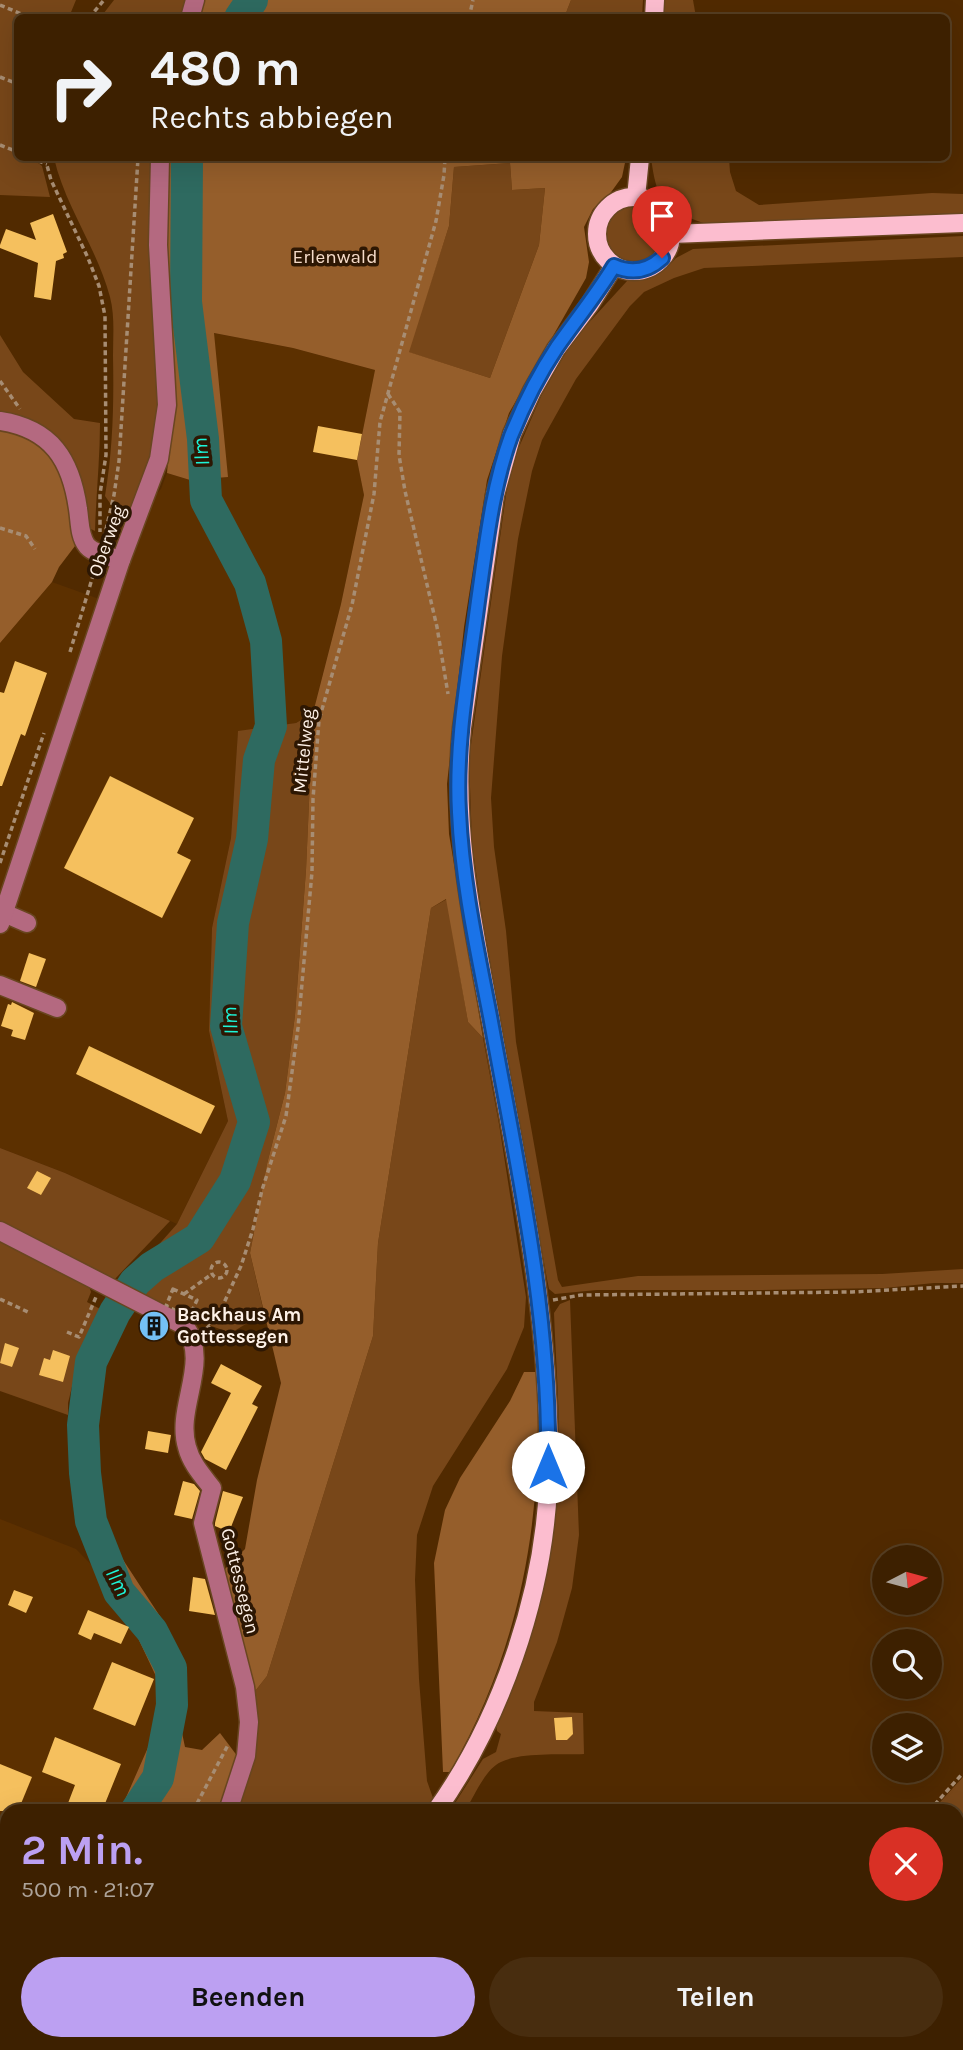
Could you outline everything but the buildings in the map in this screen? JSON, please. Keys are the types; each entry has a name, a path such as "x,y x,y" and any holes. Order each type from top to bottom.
{"main road":[{"path":"636,197 640,161"},
{"path":"636,197 652,201 663,211 671,234 666,252 654,265 644,270 632,271 614,266 598,246 598,224 603,213 618,200 636,197"},
{"path":"671,234 963,223"},
{"path":"440,1804 472,1753 499,1696 521,1633 533,1591 548,1491 548,1400 540,1301 465,876 458,767 484,565 502,465 512,434 532,391 556,349 614,266"}],"street":[{"name":"Oberweg","path":"2,919 121,560 159,478 167,405 158,245 160,161"},
{"path":"0,421 26,427 40,435 65,460 73,481 82,538 88,547 121,560"},
{"path":"2,919 27,923"},
{"path":"0,985 57,1008"},
{"path":"0,1231 185,1326 193,1338"},
{"name":"Gottessegen","path":"193,1338 195,1352 185,1430 186,1444 191,1458 212,1488 203,1522 245,1687 248,1712 246,1756 230,1804"}],"path":[{"path":"92,14 104,0"},
{"path":"0,5 21,14"},
{"path":"38,161 47,164"},
{"name":"Oberweg","path":"46,161 51,180 99,286 105,316 106,455 100,494 100,553"},
{"path":"70,653 100,553 119,461 138,161"},
{"name":"Mittelweg","path":"193,1338 218,1318 237,1278 286,1116 292,1085 312,872 313,799 319,720 355,593 374,494 380,422 436,221 445,161"},
{"path":"0,381 21,410 26,427"},
{"path":"388,394 400,412 399,455 405,491 437,627 449,701"},
{"path":"0,528 26,536 35,548"},
{"path":"0,863 44,730"},
{"path":"212,1274 212,1268 217,1262 225,1265 226,1273"},
{"path":"226,1273 237,1278"},
{"path":"212,1274 221,1278 226,1273"},
{"path":"184,1294 212,1274"},
{"path":"67,1332 79,1337 107,1286"},
{"path":"540,1301 581,1295 852,1292 963,1286"},
{"path":"0,1299 28,1312"},
{"path":"193,1309 210,1325"},
{"path":"197,1804 227,1751 230,1740"},
{"path":"935,1804 963,1773"}],"shaded area":[{"path":"0,0 76,0 70,14 14,14 14,161 36,161 42,166 50,197 0,195"},
{"path":"114,0 188,0 183,14 103,14"},
{"path":"571,0 643,0 642,14 566,14"},
{"path":"665,0 693,0 695,14 663,14"},
{"path":"55,161 154,161 150,260 159,371 159,410 152,454 126,526 105,496 113,409 112,304 97,261"},
{"path":"652,161 729,161 736,191 759,205 932,193 963,194 963,213 707,224 672,209 660,195"},
{"path":"510,163 512,190 545,188 539,245 490,378 408,352 449,226 454,167"},
{"path":"633,207 644,209 653,215 659,224 659,246 653,255 644,261 633,263 622,261 613,255 607,246 605,235 607,224 613,215 622,209"},
{"path":"963,236 963,257 704,268 644,292 630,306 576,379 542,440 532,471 518,539 502,656 491,798 516,1042 558,1280 562,1287 638,1276 882,1274 963,1269 963,1283 885,1288 597,1290 555,1294 549,1289 547,1279 483,922 472,843 469,759 513,461 542,394 573,340 627,281 663,271 676,258 693,249"},
{"path":"213,333 293,348 375,370 357,460 364,495 341,604 313,713 296,723 238,732 231,838 212,928 209,1031 228,1121 177,1224 65,1173 0,1148 0,643 52,582 116,605 154,496 161,489 167,473 190,480"},
{"path":"0,335 23,372 74,419 100,423 95,531 87,527 78,483 67,452 44,430 0,414"},
{"path":"313,713 306,870 295,1015 285,1093 267,1164 250,1253 264,1313 231,1333 164,1309 137,1294 140,1290 124,1284 177,1224 228,1121 209,1031 212,928 231,838 238,731 296,723"},
{"path":"447,899 468,1022 483,1038 526,1297 524,1327 507,1369 433,1486 417,1535 415,1580 419,1679 427,1781 433,1798 428,1804 235,1804 252,1695 267,1676 373,1336 378,1243 431,908"},
{"path":"0,1148 65,1173 170,1221 113,1281 0,1223"},
{"path":"0,1238 89,1286 91,1292 87,1302 102,1310 82,1345 68,1403 68,1415 0,1391"},
{"path":"570,1300 579,1535 572,1588 557,1642 534,1702 534,1711 583,1713 584,1754 530,1755 501,1762 485,1777 469,1804 454,1804 483,1759 496,1752 501,1734 497,1731 496,1724 528,1638 544,1579 554,1519 558,1466 559,1422 554,1313 560,1304"},
{"path":"0,1519 76,1549 115,1589 168,1702 123,1804 0,1804"},
{"path":"963,1777 963,1804 938,1804"}],"green space":[{"path":"204,0 571,0 566,14 200,14"},
{"name":"Erlenwald","path":"167,161 625,161 622,177 609,195 593,209 584,227 589,262 586,278 509,413 487,480 464,627 447,784 449,834 483,1038 468,1022 446,899 431,908 378,1243 373,1336 267,1676 252,1695 222,1572 245,1549 257,1480 281,1383 250,1253 267,1164 285,1093 295,1015 306,870 313,713 341,604 364,495 357,460 375,370 293,348 214,333 228,477 190,480 167,473 173,403 168,324","holes":["510,163 512,190 545,188 539,245 490,378 409,352 449,226 454,167"]},
{"path":"0,428 49,449 66,475 75,546 59,567 52,582 0,643"},
{"path":"524,1372 536,1372 538,1425 536,1477 523,1579 495,1677 450,1772 443,1772 434,1563 445,1510 460,1478 510,1401"},
{"path":"116,1549 169,1630 185,1703 181,1728 185,1747 202,1750 220,1733 241,1761 227,1804 123,1804 168,1702 115,1589"}],"waterway":[{"name":"Ilm","path":"243,14 252,0"},
{"name":"Ilm","path":"141,1804 158,1778 172,1705 171,1668 152,1631 119,1592 91,1521 83,1425 91,1362 115,1312 135,1282 152,1267 199,1238 235,1181 254,1122 226,1026 233,923 252,839 259,760 271,726 266,641 250,583 206,500 203,439 186,302 187,161"}],"place":[{"name":"Backhaus Am Gottessegen","path":"154,1326"}],"route":[{"path":"548,1467 548,1400 540,1301 465,876 458,767 495,495 512,434 556,349 614,266 632,271 644,270 662,258"}]}
